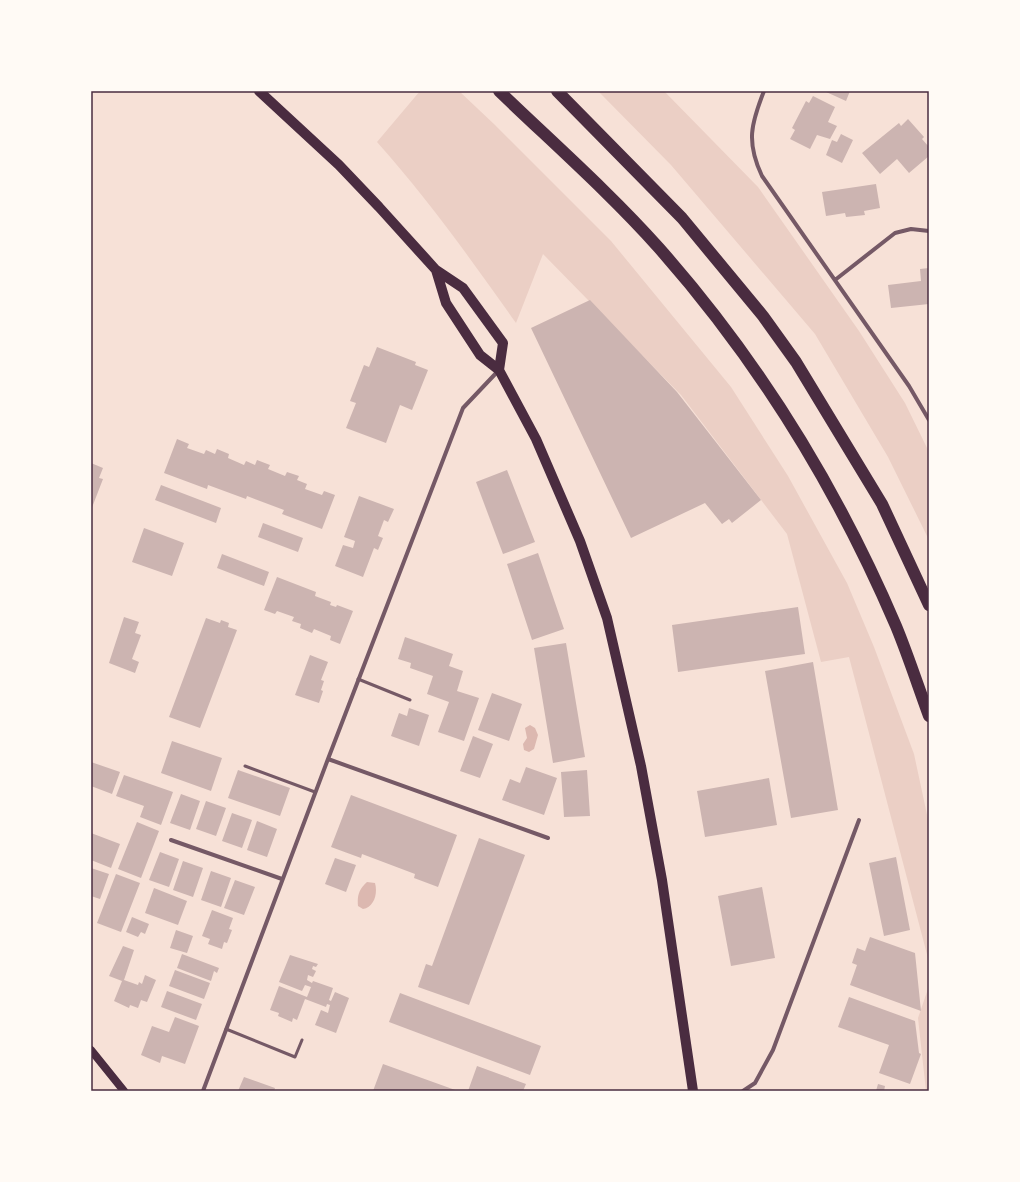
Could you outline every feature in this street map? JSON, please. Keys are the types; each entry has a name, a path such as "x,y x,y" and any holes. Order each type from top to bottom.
{"highway":[{"path":"499,91 658,248 715,316 766,384 822,474 860,548 896,627 929,716"},
{"path":"557,91 682,218 758,310 796,362 882,504 929,605"}],"main road":[{"path":"259,91 339,165 436,270 464,288 503,343 499,370"},
{"path":"436,270 446,303 480,355 499,370 519,406 556,482 580,540 607,618 642,774 662,880 693,1091"},
{"path":"91,1050 124,1091"}],"street":[{"path":"764,91 753,120 751,132 752,150 762,176 909,386 929,420"},
{"path":"835,280 895,233 911,229 929,231"},
{"path":"203,1091 358,679 463,408 499,370"},
{"path":"328,759 548,838"},
{"path":"743,1091 755,1083 772,1050 859,820"},
{"path":"171,840 282,879"}],"lane":[{"path":"358,679 410,700"},
{"path":"245,766 315,792"},
{"path":"226,1029 296,1057 302,1040"}],"shaded area":[{"path":"420,91 459,91 611,241 731,387 788,476 847,583 874,647 914,754 929,824 929,962 849,657 821,662 787,534 681,395 543,254 516,323 432,208 377,142"},
{"path":"598,91 664,91 758,187 859,331 905,403 929,452 929,540 888,457 815,334 671,165"},
{"path":"530,725 535,728 538,735 534,749 529,752 524,750 523,744 527,738 525,728"},
{"path":"367,882 375,883 376,891 370,906 363,909 358,906 358,896 360,890"},
{"path":"929,986 929,1091 926,1091 918,1018"}],"building":[{"path":"824,91 850,91 846,101"},
{"path":"813,96 835,107 828,122 837,126 830,139 817,135 810,149 790,139 795,130 792,128 806,101 809,103"},
{"path":"908,119 924,137 922,139 929,147 929,156 909,173 897,159 880,174 862,153 899,123 901,126"},
{"path":"841,134 853,140 842,163 826,155 832,140 837,142"},
{"path":"876,184 880,208 864,211 865,215 846,217 845,213 826,216 822,192"},
{"path":"929,268 929,304 891,308 888,285 921,281 920,269"},
{"path":"590,300 677,392 761,500 732,523 729,519 722,524 705,503 631,538 531,328"},
{"path":"377,347 416,362 415,365 428,370 412,410 400,405 386,443 346,428 356,403 350,401 364,365 369,367"},
{"path":"177,439 189,444 187,448 204,454 206,450 215,454 217,449 229,454 228,458 244,465 246,461 255,465 257,460 270,465 268,469 285,476 287,472 299,476 297,480 307,484 305,489 322,495 324,491 335,495 322,529 282,514 284,510 247,496 246,499 208,485 207,489 164,473"},
{"path":"91,463 103,468 99,478 103,479 91,510"},
{"path":"507,470 535,542 503,554 476,482"},
{"path":"161,485 221,508 216,523 155,500"},
{"path":"359,496 394,509 388,522 384,520 378,536 383,538 378,550 374,548 363,577 335,566 343,545 353,548 355,541 344,537"},
{"path":"263,523 303,538 298,552 258,537"},
{"path":"144,528 184,543 172,576 132,562"},
{"path":"538,553 564,629 532,640 507,564"},
{"path":"222,554 269,572 264,586 217,568"},
{"path":"277,577 316,592 315,596 331,602 330,605 336,607 337,605 353,611 340,644 330,640 331,636 314,629 312,633 300,628 301,624 292,621 294,617 277,611 275,614 264,610"},
{"path":"798,607 805,654 678,672 672,625"},
{"path":"124,617 139,622 135,633 141,635 132,659 139,662 135,673 109,663"},
{"path":"206,618 220,623 221,620 229,623 228,627 237,630 200,728 169,717"},
{"path":"405,637 453,654 449,666 463,671 457,691 479,698 464,741 438,732 449,702 427,694 433,676 410,668 411,663 398,659"},
{"path":"566,643 585,757 553,763 534,648"},
{"path":"310,655 328,662 321,680 324,681 321,690 323,691 319,703 295,695"},
{"path":"813,662 838,810 791,818 765,671"},
{"path":"492,693 522,704 509,741 478,730"},
{"path":"409,708 429,715 419,746 391,736 399,713 407,716"},
{"path":"473,736 493,744 480,778 460,771"},
{"path":"172,741 222,758 211,791 161,773"},
{"path":"91,762 120,772 112,794 91,786"},
{"path":"526,767 557,778 544,815 502,800 510,779 520,783"},
{"path":"238,770 290,788 280,816 228,798"},
{"path":"587,770 590,816 564,817 561,772"},
{"path":"124,775 173,792 161,825 140,817 144,806 116,796"},
{"path":"769,778 777,825 705,837 697,791"},
{"path":"181,794 200,801 190,830 170,823"},
{"path":"351,795 457,835 438,887 414,878 415,874 362,854 361,858 331,847"},
{"path":"206,801 226,808 216,836 196,829"},
{"path":"232,813 252,820 242,848 222,841"},
{"path":"257,821 277,829 267,857 247,850"},
{"path":"137,822 159,831 141,878 118,869"},
{"path":"91,833 120,844 111,868 91,860"},
{"path":"479,838 525,855 469,1005 418,987 426,964 432,966"},
{"path":"160,852 179,859 169,887 149,880"},
{"path":"896,857 910,930 884,936 869,863"},
{"path":"335,858 356,865 346,892 325,884"},
{"path":"183,861 203,868 193,897 173,890"},
{"path":"91,868 109,874 100,899 91,896"},
{"path":"211,871 231,878 221,907 201,900"},
{"path":"116,874 140,883 121,932 97,923"},
{"path":"235,880 255,887 244,915 224,908"},
{"path":"762,887 775,958 731,966 718,896"},
{"path":"154,888 187,901 178,925 145,913"},
{"path":"212,910 233,918 229,929 232,930 227,943 224,942 222,949 208,944 210,939 202,936"},
{"path":"132,917 149,924 145,934 141,932 138,937 126,932"},
{"path":"176,930 193,936 187,953 170,948"},
{"path":"870,937 915,953 921,1011 850,985 857,965 852,963 857,948 865,951"},
{"path":"123,946 134,950 124,980 138,985 139,982 142,984 145,975 156,980 147,1002 141,1000 138,1008 130,1005 129,1008 114,1001 122,981 109,976"},
{"path":"182,954 219,968 217,973 214,971 211,981 177,968"},
{"path":"290,955 318,964 316,967 313,966 312,969 316,971 313,977 308,975 307,980 312,983 313,981 333,988 329,1000 331,1001 335,992 349,998 336,1033 315,1025 321,1010 328,1013 330,1005 327,1004 326,1007 305,999 297,1020 293,1018 292,1022 278,1016 279,1013 270,1010 279,986 307,997 311,987 305,985 302,991 279,982"},
{"path":"175,970 210,983 204,999 169,986"},
{"path":"167,991 202,1004 196,1020 161,1007"},
{"path":"400,993 541,1046 530,1075 389,1022"},
{"path":"849,997 915,1021 919,1053 921,1054 910,1084 879,1073 889,1045 838,1027"},
{"path":"175,1017 199,1026 185,1064 162,1056 160,1063 141,1055 152,1026 169,1032"},
{"path":"383,1064 458,1091 373,1091"},
{"path":"477,1066 526,1084 523,1091 468,1091"},
{"path":"244,1077 275,1088 274,1091 238,1091"},
{"path":"878,1084 885,1086 884,1091 876,1091"}]}
